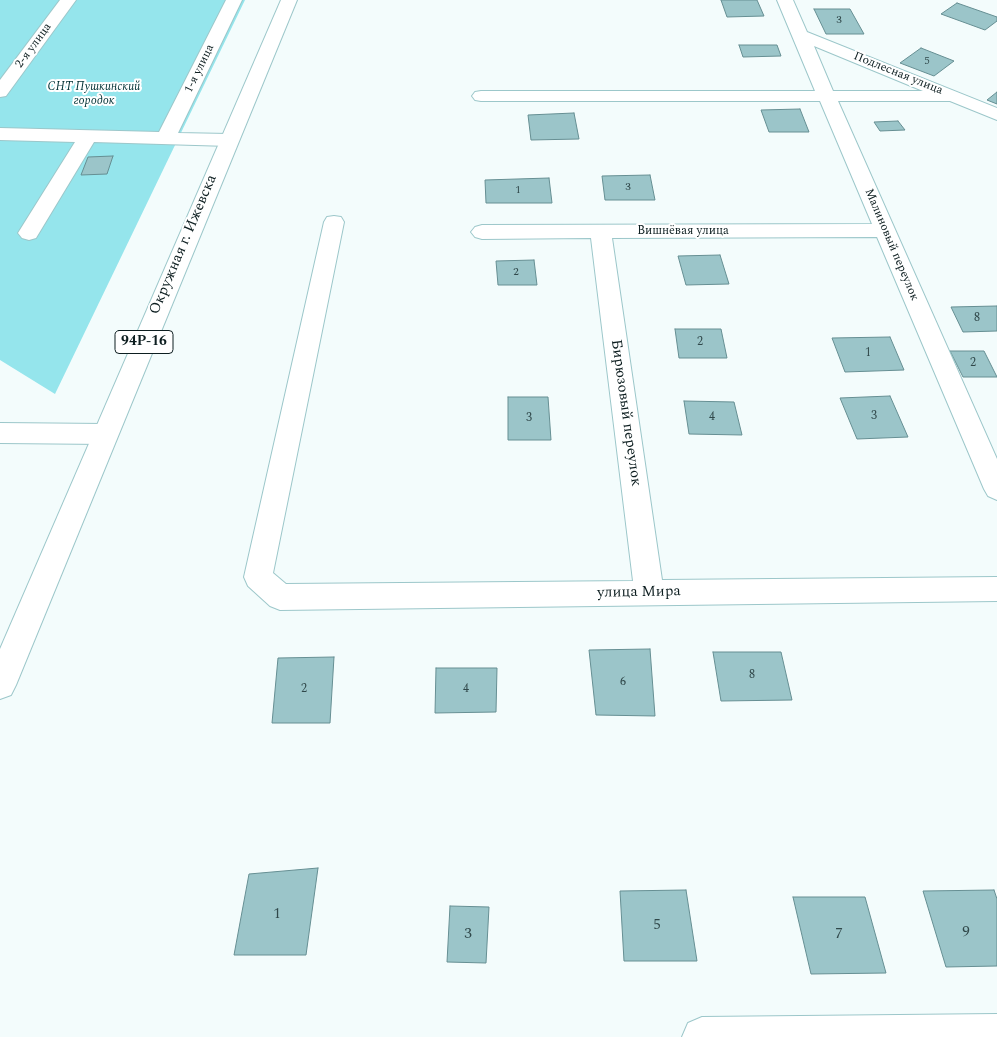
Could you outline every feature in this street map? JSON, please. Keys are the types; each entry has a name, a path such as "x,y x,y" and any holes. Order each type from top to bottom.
{"street":[{"name":"2-я улица","path":"0,92 68,0"},
{"name":"1-я улица","path":"166,138 234,0"},
{"name":"Окружная г. Ижевска","path":"0,685 289,0"},
{"name":"Малиновый переулок","path":"784,0 997,490"},
{"name":"Подлесная улица","path":"800,35 997,114"},
{"path":"481,96 954,96"},
{"path":"0,134 229,140"},
{"path":"29,233 88,136"},
{"name":"улица Мира","path":"334,222 258,577 280,597 997,590"},
{"name":"Вишнёвая улица","path":"482,232 885,230"},
{"name":"Бирюзовый переулок","path":"601,232 649,593"},
{"path":"0,433 105,434"},
{"path":"702,1037 997,1034"}],"green space":[{"name":"СНТ Пушкинский городок","path":"0,0 245,0 55,394 0,360"}],"building":[{"path":"721,0 757,0 764,16 727,17"},
{"path":"957,3 997,17 997,21 985,30 941,14"},
{"path":"814,9 850,9 864,34 826,34"},
{"path":"739,45 777,45 781,56 743,57"},
{"path":"921,48 954,61 934,76 900,63"},
{"path":"997,92 997,104 987,100"},
{"path":"800,109 809,132 769,132 761,110"},
{"path":"574,113 579,139 531,140 528,115"},
{"path":"898,121 905,130 880,131 874,122"},
{"path":"113,156 107,174 81,175 88,157"},
{"path":"650,175 655,200 605,200 602,176"},
{"path":"549,178 552,203 486,203 485,180"},
{"path":"720,255 729,284 686,285 678,256"},
{"path":"534,260 537,285 498,285 496,261"},
{"path":"997,306 997,331 963,332 951,307"},
{"path":"675,329 721,329 727,358 679,358"},
{"path":"890,337 904,370 845,372 832,338"},
{"path":"950,351 984,351 997,377 963,377"},
{"path":"890,396 908,437 857,439 840,398"},
{"path":"508,397 548,397 551,440 508,440"},
{"path":"684,401 734,402 742,435 689,434"},
{"path":"650,649 655,716 596,715 589,650"},
{"path":"713,652 781,652 792,700 721,701"},
{"path":"334,657 330,723 272,723 278,658"},
{"path":"436,668 497,668 496,712 435,713"},
{"path":"318,868 306,955 234,955 249,874"},
{"path":"686,890 697,961 624,961 620,891"},
{"path":"994,890 997,899 997,966 946,967 923,891"},
{"path":"793,897 865,897 886,973 811,974"},
{"path":"450,906 489,907 486,963 447,962"}]}
